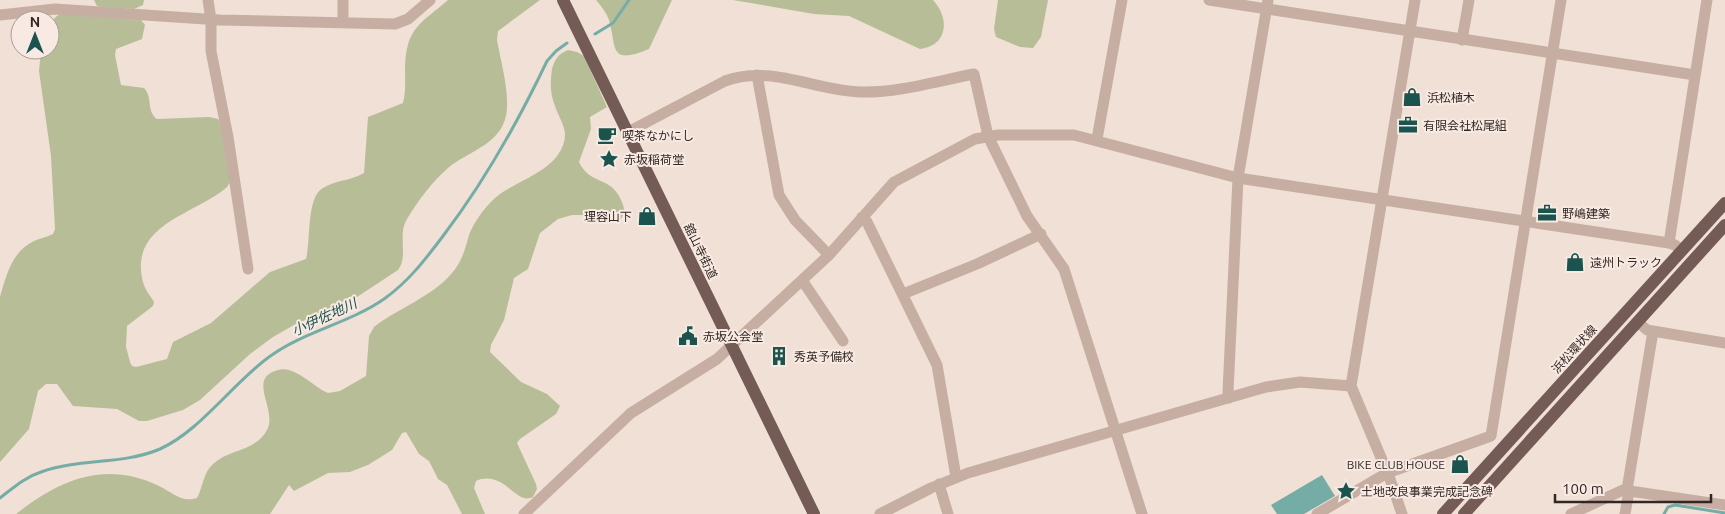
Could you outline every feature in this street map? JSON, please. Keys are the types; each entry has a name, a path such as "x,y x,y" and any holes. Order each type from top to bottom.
{"main road":[{"name":"舘山寺街道","path":"563,0 814,514"},
{"name":"浜松環状線","path":"1443,514 1725,203"},
{"path":"1464,514 1725,225"}],"street":[{"path":"208,0 211,20 210,51 228,137 248,269"},
{"path":"343,0 343,23"},
{"path":"0,15 56,4 211,20 402,23 430,0"},
{"path":"1097,139 1122,0"},
{"path":"1209,0 1267,4 1462,40 1552,52 1695,75"},
{"path":"1402,514 1351,386 1415,0"},
{"path":"1462,40 1469,0"},
{"path":"1317,514 1387,473 1491,436 1561,0"},
{"path":"1669,244 1707,0"},
{"path":"1229,398 1238,178 1267,4"},
{"path":"628,132 725,81 741,76 757,75 808,82 846,91 870,92 974,74 988,136 1024,210 1064,269 1142,514"},
{"path":"757,75 779,195 795,220 829,255"},
{"path":"524,514 631,413 717,359 732,346 829,255 887,187 900,177 964,143 988,136 1056,133 1097,139 1238,178 1674,244 1682,251"},
{"path":"862,217 867,222 933,355 940,375 956,477"},
{"path":"903,294 977,264 1041,234"},
{"path":"802,280 843,341"},
{"path":"1638,322 1647,330 1725,343"},
{"path":"1625,514 1653,331"},
{"path":"880,514 956,477 1266,387 1300,382 1351,386"},
{"path":"939,484 948,514"},
{"path":"1571,514 1623,490 1725,505"}],"green space":[{"path":"94,0 144,0 143,5 134,9 97,6"},
{"path":"448,0 540,0 498,31 497,40 507,100 505,120 500,130 494,138 448,168 420,199 404,225 403,258 398,270 357,297 294,325 273,337 250,354 200,400 183,410 147,421 139,421 117,409 73,406 57,384 46,384 38,391 29,429 0,462 0,297 11,265 20,251 26,245 53,234 55,229 51,156 39,71 40,60 60,60 60,14 141,20 145,25 142,39 116,49 115,55 121,85 144,88 147,92 152,112 157,119 209,117 218,119 222,126 230,182 227,187 214,197 167,223 145,247 141,262 143,282 154,302 153,306 127,326 126,347 132,366 136,367 167,359 173,342 211,323 270,272 306,259 311,210 314,200 318,193 328,185 354,178 364,173 368,117 403,103 408,44 416,28"},
{"path":"596,0 672,0 649,49 627,55 620,54 614,46 609,20"},
{"path":"733,0 933,0 942,15 944,23 941,37 936,43 920,49 849,16 814,14"},
{"path":"998,0 1048,0 1041,37 1033,48 1020,47 996,37 994,29"},
{"path":"568,50 584,56 607,107 590,117 591,129 579,162 590,176 609,185 615,191 621,199 625,211 621,219 616,220 601,215 572,215 558,219 540,233 528,269 514,278 504,320 491,345 490,352 521,382 547,394 560,406 556,414 517,443 536,484 537,489 533,497 521,497 502,483 494,480 476,481 474,488 485,514 462,514 447,485 438,479 429,461 419,454 406,432 402,433 392,450 368,465 350,472 328,473 294,491 289,485 270,514 16,514 66,483 101,474 139,478 181,498 197,498 205,476 213,464 219,459 256,442 267,430 269,413 263,387 264,380 269,374 284,369 291,371 328,393 340,391 366,376 369,336 374,327 425,296 444,281 458,264 471,230 487,206 504,192 544,168 560,152 565,132 552,97 551,79 556,59"}],"water":[{"path":"1322,475 1335,496 1304,514 1277,514 1271,505"}],"waterway":[{"path":"595,34 613,23 629,0"},
{"name":"小伊佐地川","path":"0,498 24,480 41,472 70,465 116,460 160,449 189,431 269,357 297,340 370,308 393,292 423,262 473,194 500,152 547,61 567,43"},
{"path":"1664,514 1668,507 1675,505 1725,513"}],"place":[{"name":"浜松植木","path":"1412,97"},
{"name":"有限会社松尾組","path":"1408,125"},
{"name":"喫茶なかにし","path":"607,135"},
{"name":"赤坂稲荷堂","path":"609,159"},
{"name":"野嶋建築","path":"1547,213"},
{"name":"理容山下","path":"647,216"},
{"name":"遠州トラック","path":"1575,262"},
{"name":"赤坂公会堂","path":"688,336"},
{"name":"秀英予備校","path":"779,356"},
{"name":"BIKE CLUB HOUSE","path":"1460,464"},
{"name":"土地改良事業完成記念碑","path":"1346,491"}]}
